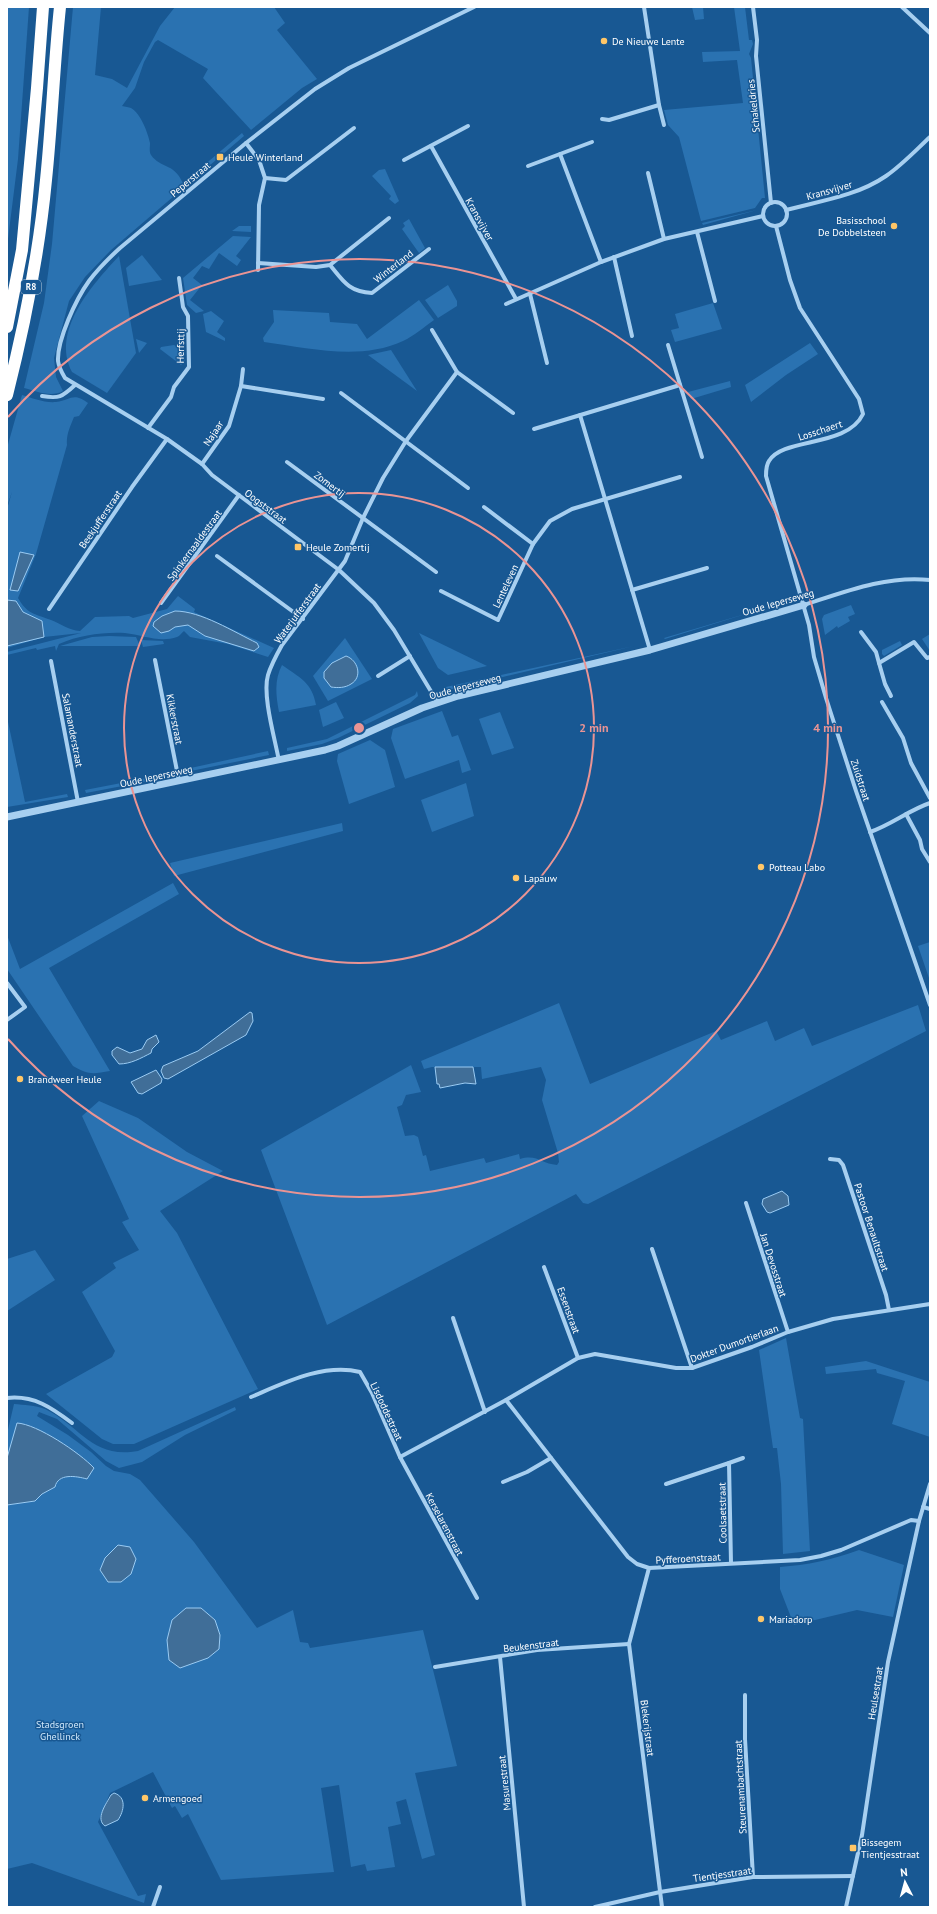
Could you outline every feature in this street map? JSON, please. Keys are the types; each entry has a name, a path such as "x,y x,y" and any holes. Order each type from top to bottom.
{"highway":[{"name":"R8","path":"7,327 22,250 43,7"},
{"name":"R8","path":"7,395 23,332 38,247 46,179 60,7"}],"street":[{"name":"Peperstraat","path":"75,385 65,378 60,371 58,357 64,332 74,307 88,282 105,262 246,143 315,90 349,68 474,7"},
{"path":"644,7 659,105 664,125"},
{"name":"Schakeldries","path":"753,7 757,40 756,56 771,203"},
{"path":"902,7 930,33"},
{"path":"602,119 609,120 659,105"},
{"path":"404,160 468,126"},
{"path":"265,178 286,180 354,128"},
{"name":"Kransvijver","path":"786,210 851,194 868,186 886,176 930,137"},
{"path":"528,166 592,142"},
{"path":"246,143 259,160 265,178 259,205 258,270"},
{"name":"Kransvijver","path":"431,146 516,299"},
{"path":"560,154 602,262"},
{"path":"648,173 664,239"},
{"path":"771,203 778,203 786,210 786,218 784,222 776,226 768,224 763,216 765,208 771,203"},
{"path":"506,304 614,257 664,239 763,216"},
{"path":"258,263 316,267 330,265 389,218"},
{"name":"Losschaert","path":"776,226 790,280 800,308 860,399 863,414 857,424 842,434 774,454 766,466 766,476 804,606"},
{"path":"697,232 716,301"},
{"name":"Winterland","path":"330,265 348,287 362,293 372,293 429,249"},
{"path":"614,257 632,336"},
{"name":"Herfsttij","path":"148,428 171,397 174,386 189,367 188,316 183,307 179,278"},
{"path":"530,294 547,363"},
{"path":"432,330 456,372 513,413"},
{"path":"668,345 702,457"},
{"name":"Najaar","path":"202,464 229,426 241,386 243,369"},
{"path":"338,570 345,561 362,518 383,478 406,441 456,372"},
{"path":"42,396 54,398 63,396 75,385"},
{"name":"Oogststraat","path":"75,385 93,394 167,439 202,464 212,475 239,496 338,570 374,603 394,630 438,703"},
{"path":"534,429 680,385"},
{"path":"241,386 323,399"},
{"path":"341,393 468,488"},
{"path":"580,415 650,650"},
{"name":"Beekjufferstraat","path":"49,610 132,487 167,439"},
{"name":"Zomertij","path":"287,462 436,572"},
{"name":"Lenteleven","path":"441,591 498,620 534,544 550,521 560,514 680,477"},
{"name":"Spinkernaaldestraat","path":"161,603 239,496"},
{"path":"484,508 534,544"},
{"path":"217,556 303,619"},
{"path":"632,590 707,568"},
{"name":"Waterjufferstraat","path":"278,761 266,688 268,676 282,644 303,619 338,570"},
{"name":"Oude Ieperseweg","path":"7,818 278,761 338,746 422,708 458,696 650,650 804,606 880,582 930,580"},
{"name":"Zuidstraat","path":"804,606 810,624 816,663 870,832 913,957 923,980 930,1005"},
{"path":"861,632 876,652 885,684 891,696"},
{"path":"879,663 914,642 927,658 930,657"},
{"path":"378,676 410,656"},
{"name":"Kikkerstraat","path":"155,660 179,781"},
{"name":"Salamanderstraat","path":"51,661 78,802"},
{"path":"882,702 903,738 911,763 930,798"},
{"path":"870,832 878,830 919,806 930,803"},
{"path":"906,814 920,840 922,849 930,862"},
{"path":"7,983 25,1007 7,1020"},
{"name":"Pastoor Benaultstraat","path":"830,1159 839,1160 843,1165 886,1295 889,1310"},
{"name":"Jan Devosstraat","path":"746,1203 788,1332"},
{"path":"652,1249 692,1368"},
{"name":"Essenstraat","path":"544,1267 578,1358"},
{"name":"Dokter Dumortierlaan","path":"400,1457 485,1412 578,1358 595,1354 676,1368 692,1368 752,1347 788,1332 833,1319 930,1304"},
{"path":"453,1318 485,1412"},
{"name":"Lisdoddestraat","path":"251,1397 302,1376 332,1370 349,1369 360,1372 372,1393 400,1457"},
{"path":"7,1398 23,1398 47,1405 72,1423"},
{"name":"Pyfferoenstraat","path":"506,1400 628,1557 637,1564 649,1568 800,1560 841,1550 911,1520 919,1521"},
{"name":"Kerselarenstraat","path":"400,1457 477,1598"},
{"path":"503,1482 527,1472 551,1458"},
{"name":"Coolsaetstraat","path":"666,1484 743,1458"},
{"name":"Coolsaetstraat","path":"729,1463 731,1563"},
{"name":"Heulsestraat","path":"846,1907 862,1835 888,1662 919,1521 930,1484"},
{"path":"923,1507 930,1509"},
{"name":"Blekerijstraat","path":"649,1568 629,1644 662,1907"},
{"name":"Beukenstraat","path":"435,1667 537,1650 629,1644"},
{"name":"Masurestraat","path":"500,1656 524,1907"},
{"name":"Steurenambachtstraat","path":"745,1695 745,1739 753,1877"},
{"name":"Tientjesstraat","path":"595,1907 660,1892 753,1877 853,1876"},
{"path":"153,1907 160,1887"}],"green space":[{"path":"7,7 29,7 18,159 7,247"},
{"path":"73,7 101,7 95,75 112,79 127,88 160,26 175,7 274,7 285,23 277,30 317,79 302,88 251,130 203,78 208,69 158,40 155,42 144,62 135,88 122,106 131,108 141,119 149,139 150,154 159,162 175,172 183,183 242,133 244,136 111,250 85,277 69,301 54,358 56,377 63,391 49,394 24,388 44,303 52,244"},
{"path":"692,7 703,7 704,19 695,20"},
{"path":"734,7 745,7 749,40 752,40 753,44 749,54 751,58 765,198 762,198 755,208 701,221 679,137 668,125 664,110 743,103 737,60 703,62 702,52 740,51"},
{"path":"385,169 399,201 395,204 389,199 391,196 372,176 379,170"},
{"path":"757,210 703,225 702,223"},
{"path":"409,219 425,248 419,253 402,229 405,226 403,223"},
{"path":"239,226 251,226 251,232 232,231"},
{"path":"233,236 251,237 236,256 241,260 237,266 219,253 209,269 202,266 193,278 202,285 190,300 204,311 196,313 187,305 183,278"},
{"path":"142,255 162,280 129,286 126,268"},
{"path":"119,256 136,353 107,393 72,372 67,356 66,341 70,325 87,294"},
{"path":"448,285 457,301 457,306 438,318 425,300"},
{"path":"419,300 434,320 407,339 387,347 352,352 316,350 264,342 263,338 274,322 273,310 329,313 330,322 357,324 367,339"},
{"path":"713,303 722,329 675,342 671,330 679,328 675,314"},
{"path":"211,311 224,321 217,332 225,338 225,341 206,332 203,314"},
{"path":"136,339 147,343 139,353"},
{"path":"810,343 818,354 786,375 751,402 745,385"},
{"path":"174,345 183,350 185,362 181,365 160,349 161,347"},
{"path":"391,350 417,391 368,355"},
{"path":"730,381 731,387 691,399 688,392"},
{"path":"22,395 47,402 56,402 75,397 88,403 79,416 74,417 69,431 67,445 36,554 18,598 21,603 36,615 80,631 95,617 129,616 133,618 167,609 178,596 195,609 194,612 274,648 268,657 228,644 190,637 184,631 179,636 171,639 158,639 125,633 91,635 75,638 59,644 56,651 55,646 37,650 36,648 7,655 7,652 81,633 44,637 7,648 7,509 12,492 7,506 7,448"},
{"path":"851,605 855,614 848,617 850,621 838,628 837,626 825,635 822,619 824,615"},
{"path":"752,612 665,639 664,638"},
{"path":"419,633 487,666 448,675 438,668"},
{"path":"930,634 930,651 922,639"},
{"path":"92,637 136,637 140,646 60,646"},
{"path":"345,638 372,679 328,701 313,676"},
{"path":"141,640 163,641 164,644 143,647"},
{"path":"900,641 902,645 884,656 882,654 882,650"},
{"path":"634,646 452,689 447,689 446,687"},
{"path":"282,665 304,681 312,691 316,705 279,712 277,682"},
{"path":"417,691 418,696 410,703 338,738 322,744 287,751 287,748 327,739 415,695"},
{"path":"336,702 344,718 323,727 319,710"},
{"path":"442,711 452,737 458,735 471,770 462,773 459,760 405,779 391,738 393,729"},
{"path":"500,712 514,748 492,755 479,719"},
{"path":"7,717 25,802 67,794 68,797 7,807"},
{"path":"370,740 385,750 395,787 349,804 337,761 338,754"},
{"path":"268,751 269,755 186,772 186,769"},
{"path":"168,774 169,777 86,793 85,790"},
{"path":"466,783 474,816 432,832 421,800"},
{"path":"342,823 343,831 174,876 170,863"},
{"path":"173,883 179,894 49,968 110,1071 91,1073 78,1069 73,1066 7,969 7,935 20,969"},
{"path":"930,942 930,981 918,946"},
{"path":"559,1003 590,1084 716,1031 721,1040 767,1021 775,1041 804,1028 812,1046 918,1005 926,1031 588,1204 583,1203 576,1194 327,1325 261,1150 411,1065 421,1092 406,1095 402,1105 397,1107 405,1136 414,1135 418,1137 423,1156 426,1155 430,1171 484,1158 486,1163 519,1154 520,1159 535,1158 557,1165 559,1162 558,1153 542,1100 546,1080 541,1067 482,1079 481,1067 432,1067 424,1069 421,1061"},
{"path":"99,1101 138,1118 187,1152 223,1171 160,1211 177,1233 258,1389 134,1444 113,1444 102,1439 46,1394 112,1357 115,1351 82,1292 116,1268 113,1263 139,1250 122,1222 129,1219 82,1116"},
{"path":"35,1250 55,1280 7,1311 7,1259"},
{"path":"786,1338 800,1418 803,1419 810,1551 783,1554 781,1484 777,1448 773,1448 759,1350"},
{"path":"866,1361 930,1382 930,1437 892,1424 905,1381 877,1373 876,1369 826,1374 825,1367"},
{"name":"Stadsgroen Ghellinck","path":"14,1404 30,1405 45,1409 57,1416 97,1446 122,1452 138,1451 235,1407 236,1410 185,1435 142,1462 119,1468 106,1461 57,1419 39,1412 37,1416 68,1435 114,1471 130,1474 140,1480 194,1542 257,1628 293,1610 300,1642 308,1643 310,1648 423,1630 457,1766 415,1773 435,1855 422,1859 406,1799 396,1802 401,1824 388,1827 395,1867 367,1871 365,1864 351,1867 339,1785 321,1788 334,1872 221,1880 188,1814 182,1818 175,1806 172,1808 153,1772 110,1793 98,1822 138,1896 146,1894 144,1903 32,1863 7,1869 7,1505 35,1501 42,1494 55,1487 60,1479 78,1477 87,1479 13,1443 7,1458 7,1434","holes":["186,1608 201,1608 215,1620"]},
{"path":"859,1550 904,1565 893,1617 857,1610 794,1625 780,1589 780,1567 820,1562"}],"shaded area":[{"path":"20,552 34,555 18,591 10,590"},
{"path":"7,600 16,601 23,612 42,621 44,637 7,646"},
{"path":"175,611 196,614 206,618 257,643 259,647 254,651 205,636 188,625 175,627 169,631 161,633 153,626 154,622 162,616"},
{"path":"346,656 354,661 358,669 357,677 355,681 346,686 339,688 331,687 324,678 324,672 332,663"},
{"path":"250,1012 252,1013 253,1021 246,1035 168,1079 164,1078 161,1071 163,1066 198,1051"},
{"path":"156,1035 159,1042 152,1049 151,1053 140,1059 119,1064 112,1055 112,1051 117,1047 130,1053 142,1049 147,1040"},
{"path":"435,1067 473,1067 476,1084 465,1083 440,1088 439,1084 437,1084"},
{"path":"156,1070 162,1079 161,1083 142,1094 138,1093 131,1082"},
{"path":"782,1191 788,1196 789,1205 770,1213 767,1212 762,1204 763,1199"},
{"path":"17,1423 36,1428 58,1440 79,1455 94,1468 87,1479 68,1477 60,1479 55,1487 42,1494 35,1501 7,1505 7,1458"},
{"path":"118,1545 130,1547 136,1559 131,1574 121,1582 108,1582 100,1570 105,1558"},
{"path":"186,1608 201,1608 215,1620 220,1635 219,1649 208,1658 180,1668 169,1660 167,1640 172,1620"},
{"path":"114,1793 123,1801 122,1813 118,1820 105,1826 101,1819 102,1811 111,1795"}],"place":[{"name":"De Nieuwe Lente","path":"604,41"},
{"name":"Heule Winterland","path":"220,157"},
{"name":"Basisschool De Dobbelsteen","path":"894,226"},
{"name":"Heule Zomertij","path":"298,547"},
{"name":"Potteau Labo","path":"761,867"},
{"name":"Lapauw","path":"516,878"},
{"name":"Brandweer Heule","path":"20,1079"},
{"name":"Mariadorp","path":"761,1619"},
{"name":"Armengoed","path":"145,1798"},
{"name":"Bissegem Tientjesstraat","path":"853,1848"}]}
